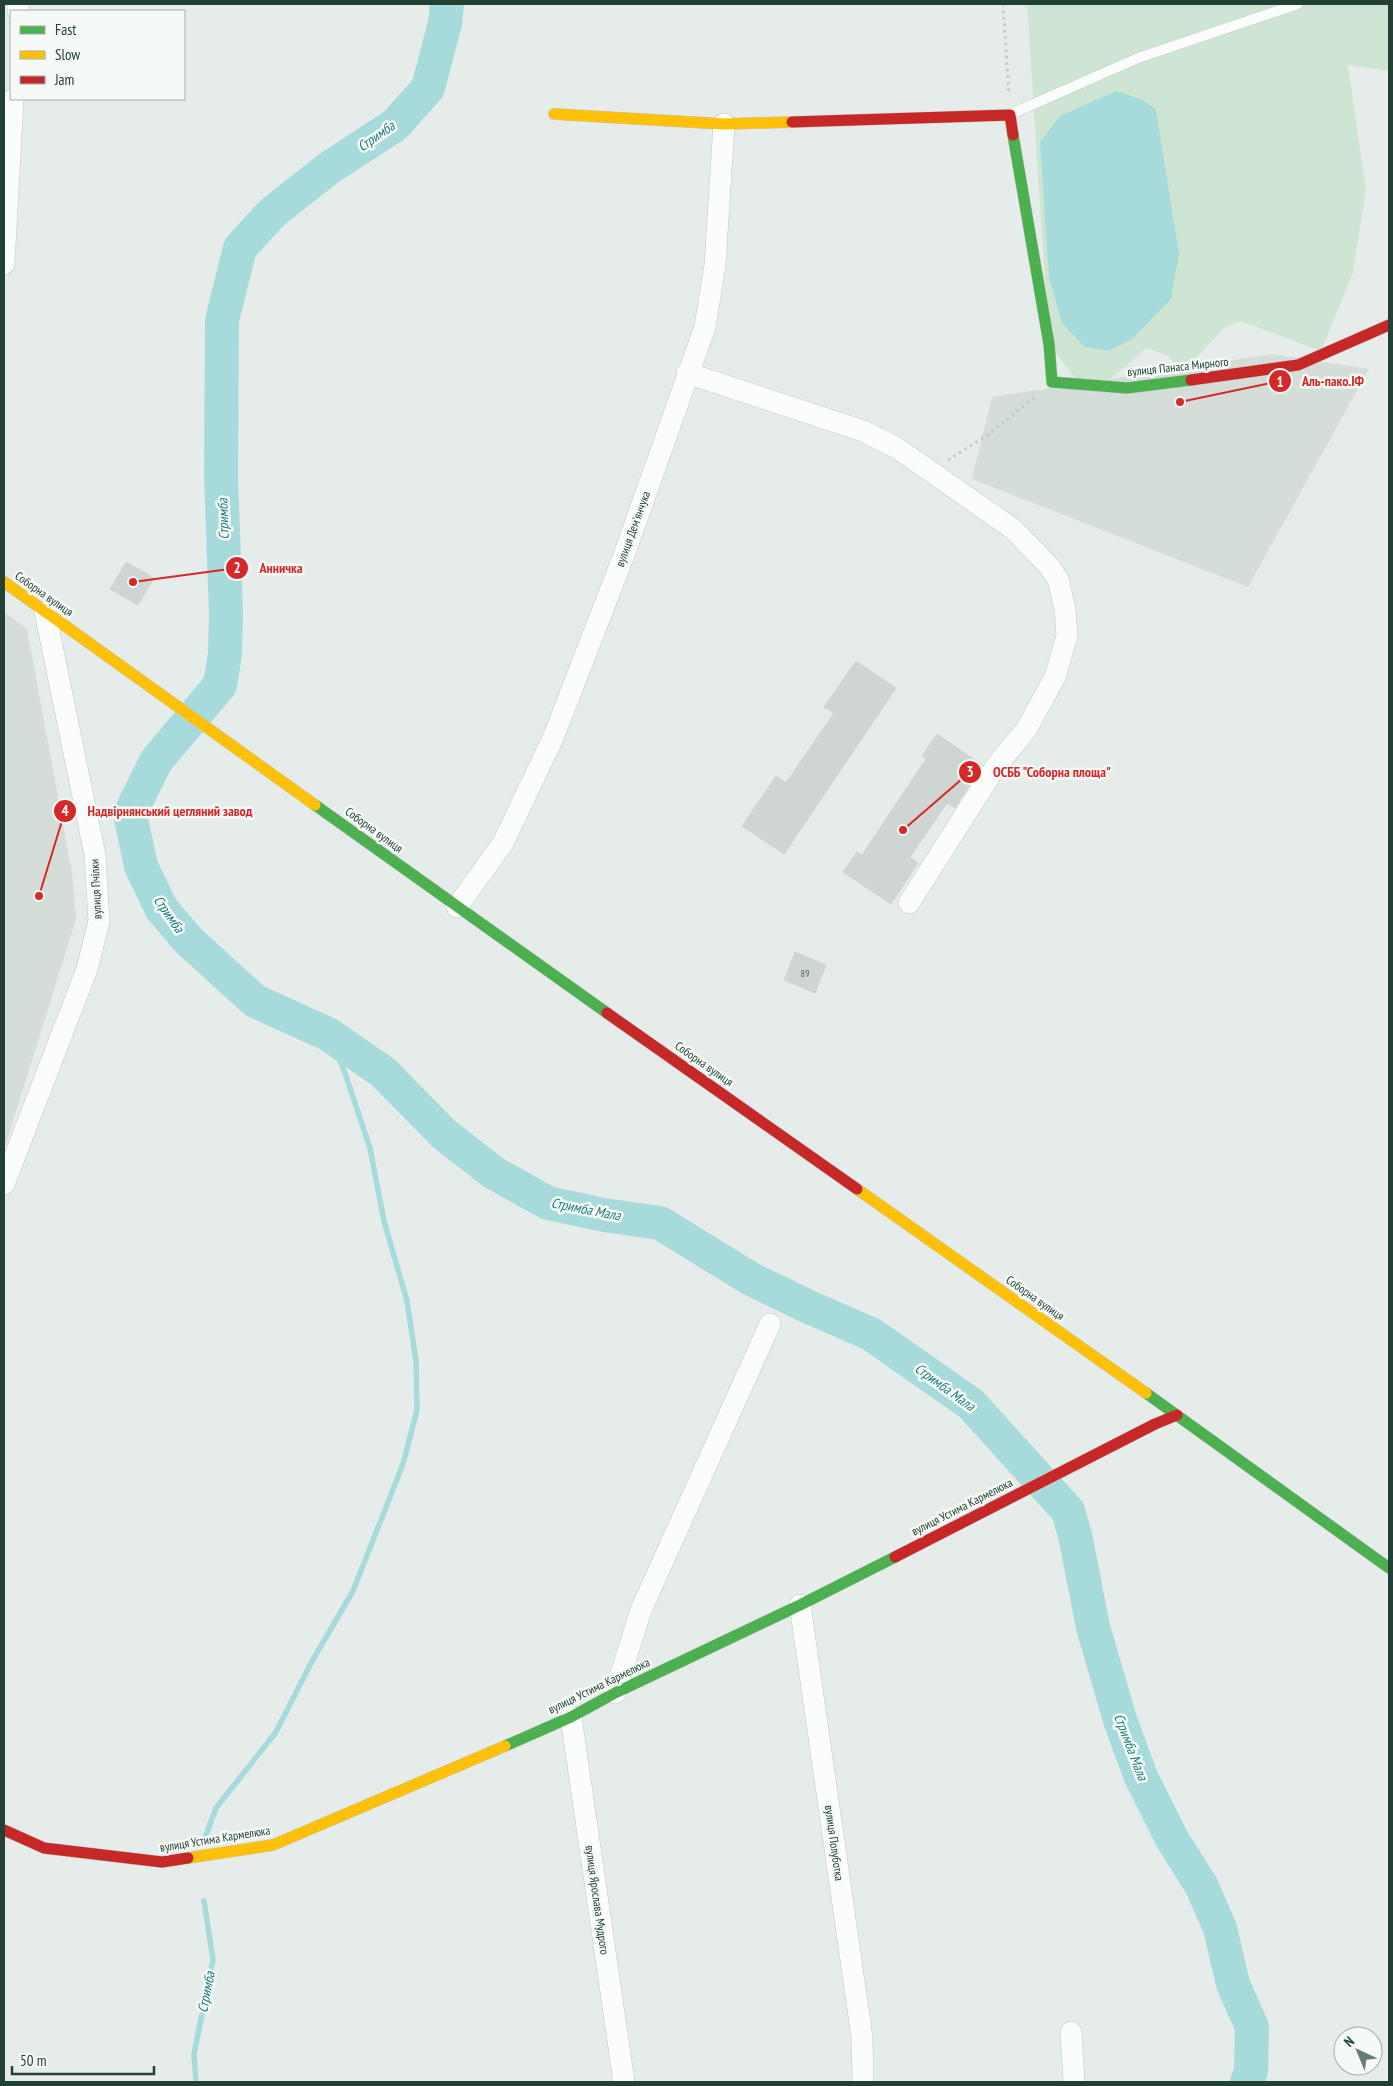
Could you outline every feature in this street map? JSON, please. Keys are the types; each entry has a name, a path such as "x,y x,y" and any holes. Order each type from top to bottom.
{"street":[{"path":"4,264 13,100"},
{"path":"554,114 724,124 1010,115 1049,344 1052,382"},
{"name":"вулиця Демʼянчука","path":"457,907 503,843 553,738 624,555 687,373 705,327 714,265 724,124"},
{"name":"вулиця Панаса Мирного","path":"1052,382 1127,388 1298,365 1389,325"},
{"path":"687,373 863,432 897,448 1013,529 1048,565 1058,579 1065,609 1067,636 1055,677 1026,730 996,766 909,903"},
{"name":"Соборна вулиця","path":"4,582 457,907 1177,1415 1389,1568"},
{"name":"вулиця Пчілки","path":"4,1184 87,970 99,921 95,855 45,612"},
{"path":"615,1693 641,1610 770,1324"},
{"name":"вулиця Устима Кармелюка","path":"4,1830 44,1848 162,1862 273,1845 571,1717 615,1693 800,1605 1154,1424 1177,1415"},
{"name":"вулиця Полуботка","path":"800,1605 862,2037 863,2082"},
{"name":"вулиця Ярослава Мудрого","path":"571,1717 624,2082"},
{"path":"1071,2032 1074,2082"}],"lane":[{"path":"1010,115 1138,58 1298,4"}],"path":[{"path":"1003,4 1010,115"},
{"path":"931,471 989,434 1052,382"}],"shaded area":[{"path":"1272,354 1369,369 1248,587 972,479 992,397"},
{"path":"4,612 27,629 72,873 76,919 4,1150"}],"green space":[{"path":"1027,4 1389,4 1389,71 1348,65 1366,190 1353,273 1321,351 1241,321 1224,328 1183,372 1167,355 1146,348 1090,397 1049,344"}],"water":[{"path":"1116,91 1143,100 1156,110 1179,254 1171,299 1132,339 1108,351 1085,347 1062,323 1049,277 1040,142 1060,116"}],"building":[{"path":"126,562 154,578 138,605 110,589"},
{"path":"856,661 896,688 784,854 742,826 776,776 786,783 834,713 824,707"},
{"path":"937,734 982,765 955,808 947,803 910,857 918,863 891,904 843,872 857,852 862,855 926,759 922,756"},
{"path":"795,952 826,965 815,993 784,980"}],"waterway":[{"name":"Стримба Мала","path":"447,4 445,23 428,88 395,125 329,168 272,213 240,248 222,320 221,477 226,613 225,654 220,685 156,761 130,814 141,866 161,908 188,940 255,1001 328,1034 383,1072 444,1134 494,1173 548,1203 604,1215 660,1223 751,1279 871,1334 971,1404 1068,1511 1075,1535 1093,1627 1120,1720 1141,1777 1172,1839 1201,1885 1220,1928 1233,1984 1252,2027 1251,2071 1247,2082"},
{"path":"203,1843 216,1808 276,1732 311,1663 353,1591 403,1464 417,1410 416,1361 407,1301 384,1221 370,1148 344,1070 328,1034"},
{"name":"Стримба","path":"196,2082 194,2054 213,1960 204,1901"}],"traffic: fast":[{"path":"1013,135 1049,344 1052,382 1127,388 1191,380"},
{"path":"315,805 607,1013"},
{"path":"1146,1393 1389,1568"},
{"path":"505,1746 571,1717 615,1693 800,1605 895,1557"}],"traffic: slow":[{"path":"554,114 724,124 792,122"},
{"path":"4,582 315,805"},
{"path":"857,1189 1146,1393"},
{"path":"188,1858 273,1845 505,1746"}],"traffic: jam":[{"path":"792,122 1010,115 1013,135"},
{"path":"1191,380 1298,365 1389,325"},
{"path":"607,1013 857,1189"},
{"path":"895,1557 1155,1424 1177,1415"},
{"path":"4,1830 44,1848 162,1862 188,1858"}],"place":[{"name":"Аль-пако.ІФ","path":"1180,402"},
{"name":"Анничка","path":"133,582"},
{"name":"ОСББ \"Соборна площа\"","path":"903,830"},
{"name":"Надвірнянський цегляний завод","path":"39,896"}]}
